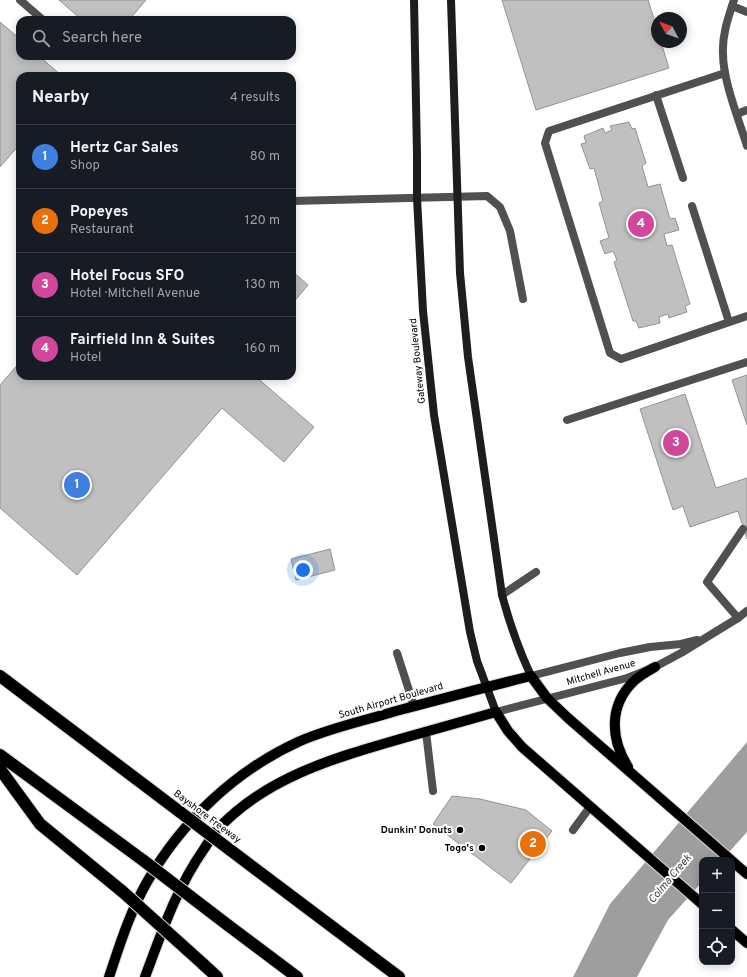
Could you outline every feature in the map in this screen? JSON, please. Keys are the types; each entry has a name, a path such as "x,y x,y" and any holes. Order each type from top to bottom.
{"highway":[{"name":"Bayshore Freeway","path":"0,676 399,977"},
{"path":"0,754 297,977"},
{"path":"0,769 40,824 123,892 217,977"}],"main road":[{"name":"Gateway Boulevard","path":"414,0 417,198 423,311 434,415 469,626 477,661 496,712"},
{"path":"451,0 460,273 468,357 502,595 509,622 518,650 531,676 547,698 726,857"},
{"path":"633,775 622,757 615,739 615,720 620,698 635,680 655,667"},
{"name":"South Airport Boulevard","path":"109,977 129,918 147,882 171,845 200,811 226,788 265,759 299,742 338,728 414,706 531,676"},
{"path":"145,977 173,902 194,863 216,832 244,806 275,785 312,767 346,754 496,712 508,731 522,747 699,901"},
{"path":"735,864 747,874"},
{"path":"735,933 747,943"},
{"path":"152,977 156,949"}],"street":[{"path":"20,0 38,16"},
{"path":"747,12 733,3 726,25 722,54 726,80 747,146"},
{"path":"726,73 549,131 545,143 610,353 620,359 747,316"},
{"path":"656,96 683,178"},
{"path":"737,114 747,110"},
{"path":"296,201 487,196 500,208 510,231 523,299"},
{"path":"692,206 729,322"},
{"path":"567,420 747,362"},
{"path":"738,618 707,582 743,529"},
{"path":"502,595 536,572"},
{"name":"Mitchell Avenue","path":"496,712 627,678 655,667 681,653 747,611"},
{"name":"Mitchell Avenue","path":"531,676 620,653 650,647 681,644 706,637"},
{"path":"397,653 414,706"},
{"path":"426,732 433,791"},
{"path":"573,830 590,807"}],"water":[{"name":"Colma Creek","path":"747,742 747,832 725,857 699,857 699,885 668,920 637,977 573,977 610,904"}],"building":[{"path":"59,0 146,0 132,16 77,16"},
{"path":"502,0 648,0 652,12 651,48 663,48 669,68 536,110"},
{"path":"0,22 16,36 16,60 44,60 57,72 16,72 16,149 0,167"},
{"path":"629,122 632,129 635,128 646,163 642,166 648,187 660,184 670,219 675,218 679,230 664,234 667,246 672,245 690,304 685,306 687,312 669,318 668,314 659,317 660,323 639,328 636,321 633,321 614,262 617,260 613,251 605,254 600,241 609,238 599,203 603,201 594,168 590,169 581,144 586,143 584,136 603,128 605,133 612,130 610,126"},
{"path":"296,274 308,285 296,299"},
{"path":"16,367 16,380 260,380 314,427 284,462 222,408 77,575 0,508 0,385"},
{"path":"747,375 747,425 732,380"},
{"path":"685,394 716,488 747,478 747,539 738,511 690,527 683,506 673,510 640,409"},
{"path":"330,549 335,570 296,580 291,559"},
{"path":"452,796 480,799 526,810 552,831 511,883 433,824"}],"place":[{"name":"Fairfield Inn & Suites","path":"641,224"},
{"name":"Hotel Focus SFO","path":"676,443"},
{"name":"Hertz Car Sales","path":"77,485"},
{"name":"Dunkin' Donuts","path":"460,830"},
{"name":"Popeyes","path":"533,844"},
{"name":"Togo's","path":"482,848"}]}
